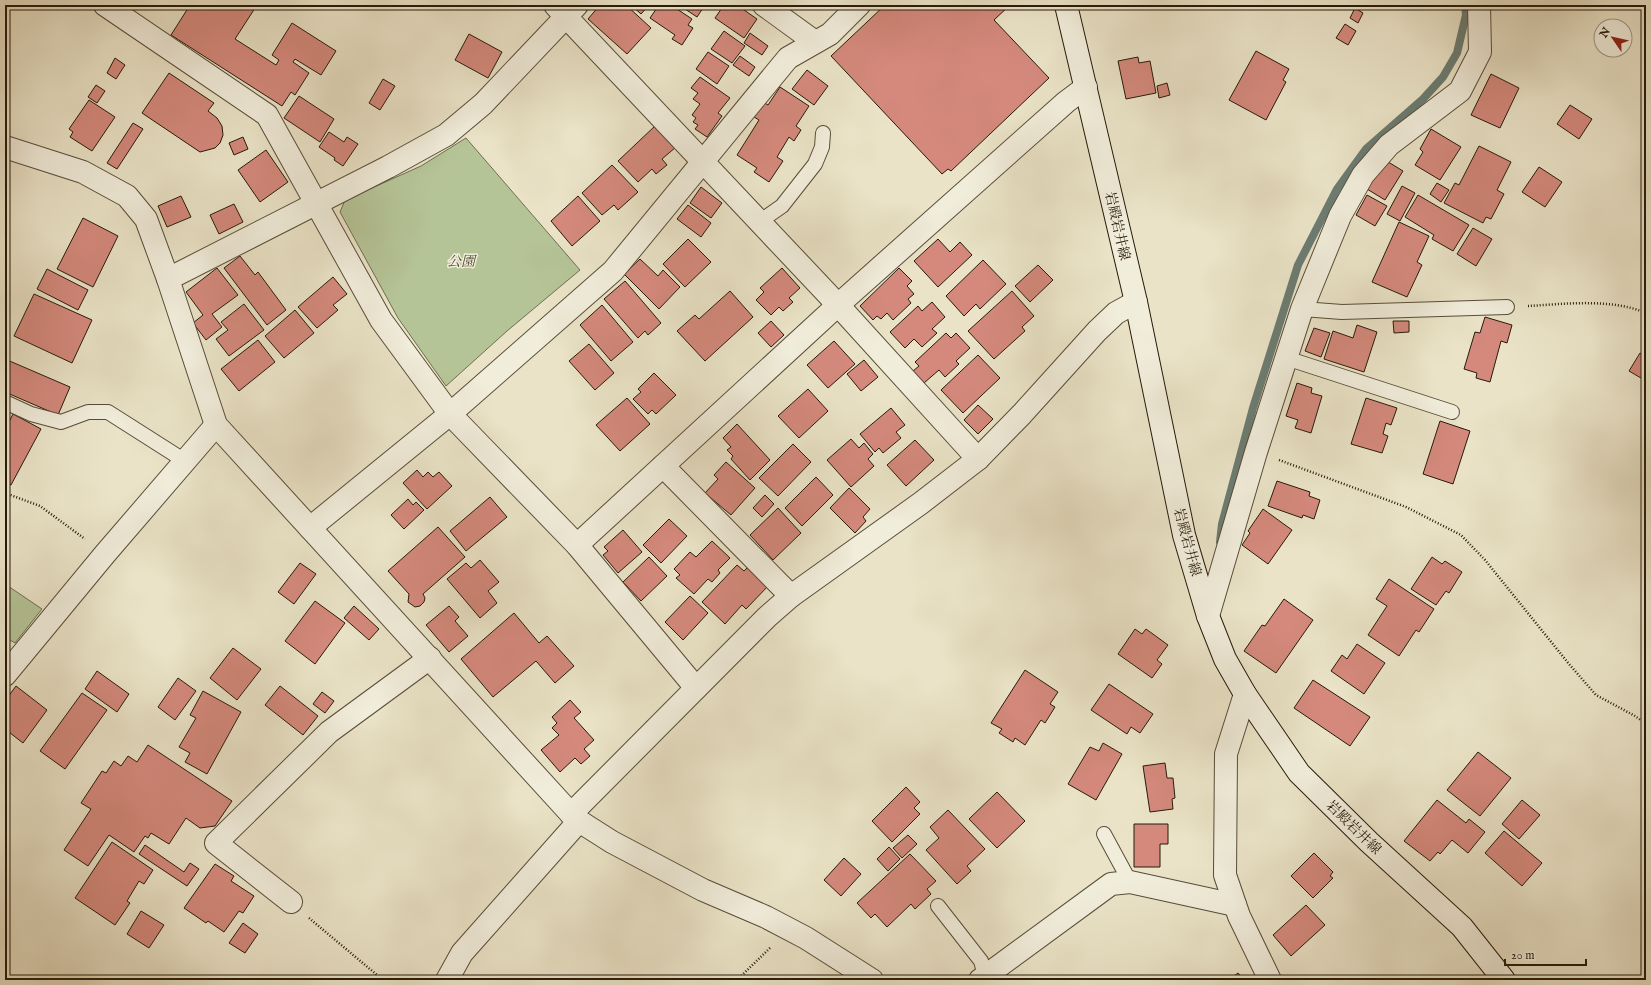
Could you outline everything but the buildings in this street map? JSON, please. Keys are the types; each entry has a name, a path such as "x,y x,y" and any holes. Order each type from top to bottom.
{"street":[{"path":"105,5 268,115 381,320 450,414 577,545 696,688"},
{"path":"764,5 815,42"},
{"path":"310,528 450,414 613,271 788,58 830,34 859,5"},
{"name":"岩殿岩井線","path":"1066,5 1136,302 1184,535 1208,616 1225,659 1244,694 1299,773 1369,842 1462,927 1504,980"},
{"path":"1208,616 1256,452 1302,308 1340,216 1363,175 1389,145 1460,91 1480,52 1479,5"},
{"path":"168,279 317,204 446,135 483,104 566,9 703,163 838,305 978,459"},
{"path":"577,545 838,305 1066,102 1086,87"},
{"path":"5,147 83,172 127,196 146,219 168,279 216,425 575,817 612,842 703,890 806,938 872,980"},
{"path":"447,980 462,953 575,817 696,688 767,617 790,596 921,503 978,459 1022,414 1097,331 1116,314 1136,302"},
{"path":"5,675 105,554 216,425"},
{"path":"663,466 790,596"},
{"path":"291,902 216,843 329,732 430,658"},
{"path":"1244,694 1226,754 1225,875 1235,905 1270,980"},
{"path":"983,978 1111,884 1130,882 1235,905"}],"lane":[{"path":"759,222 782,206 815,164 822,147 823,133"},
{"path":"1302,308 1342,312 1507,307"},
{"path":"1286,358 1452,412"},
{"path":"5,402 31,414 61,422 88,412 108,412 185,461"},
{"path":"1104,834 1130,882"},
{"path":"938,906 981,961 983,978"}],"path":[{"path":"1507,307 1609,304 1635,308 1646,313"},
{"path":"1256,452 1406,507 1461,535 1485,560 1596,695 1635,716 1646,724"},
{"path":"5,493 40,506 105,554"},
{"path":"291,902 383,980"},
{"path":"737,980 788,929"}],"green space":[{"name":"公園","path":"466,138 580,270 507,331 446,386 398,318 340,212 345,200 421,166"},
{"path":"5,584 42,609 15,643 5,637"}],"waterway":[{"path":"1220,542 1222,524 1253,408 1298,265 1337,189 1366,149 1423,99 1443,77 1457,53 1466,15 1465,5"}]}
